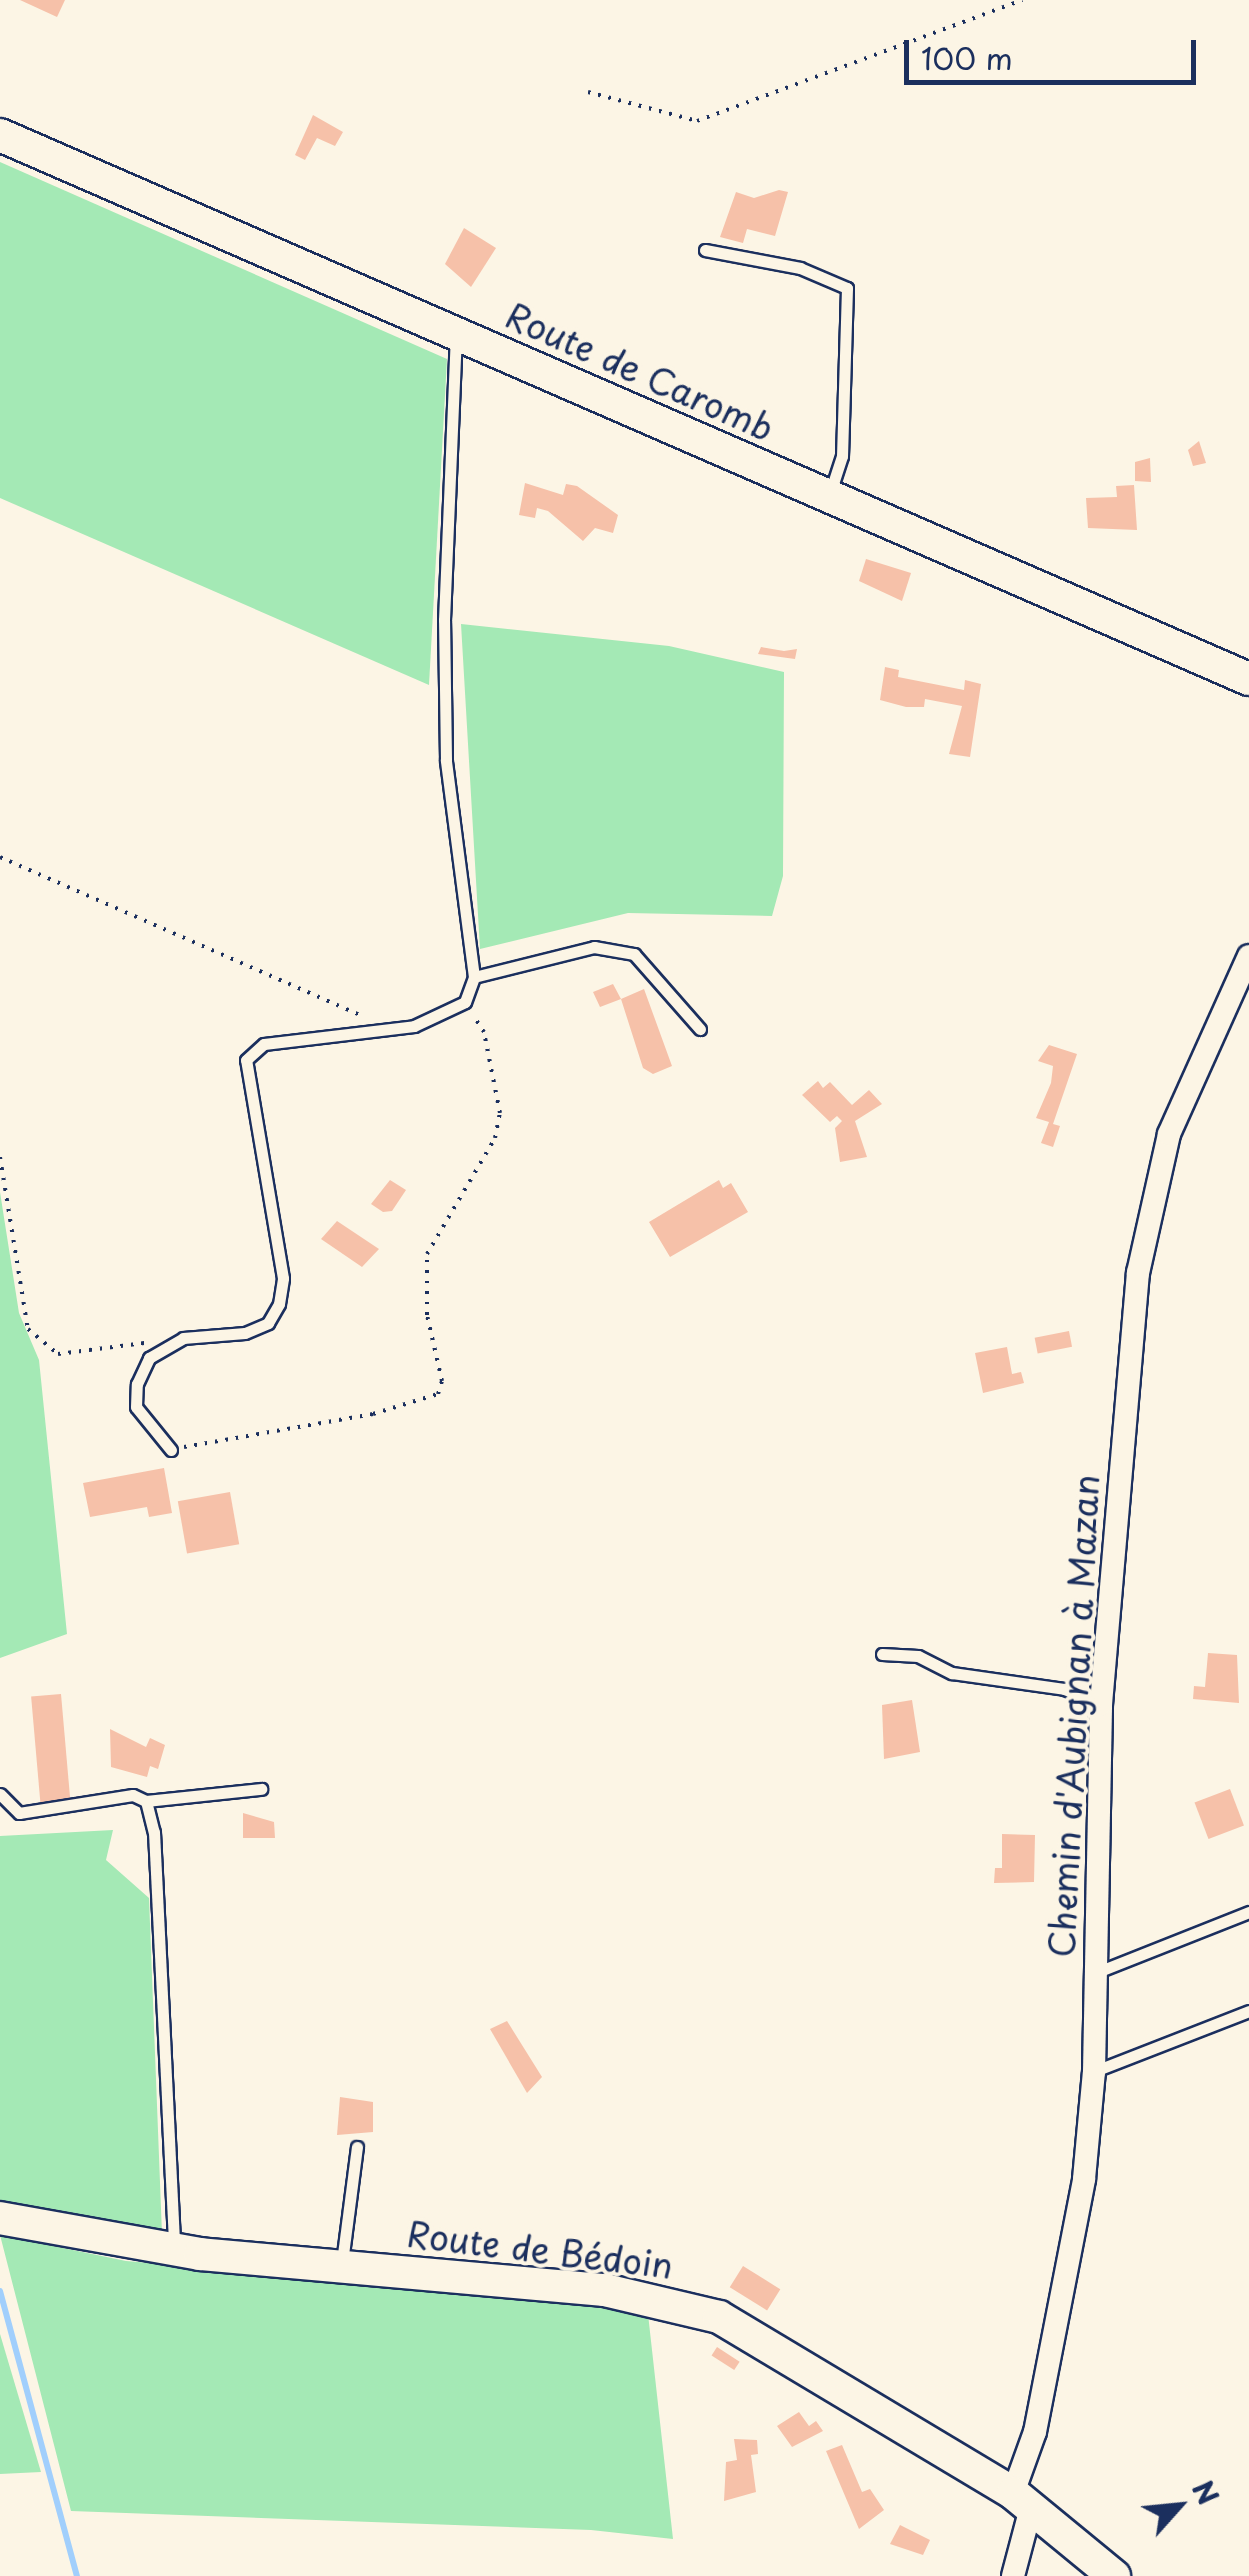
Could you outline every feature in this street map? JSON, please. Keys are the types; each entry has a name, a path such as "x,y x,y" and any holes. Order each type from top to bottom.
{"main road":[{"name":"Route de Caromb","path":"0,135 1249,680"},
{"name":"Route de Bédoin","path":"0,2218 174,2250 605,2290 719,2317 1022,2501 1114,2576"}],"street":[{"name":"Chemin d'Aubignan à Mazan","path":"1013,2576 1034,2432 1068,2273 1094,2072 1101,1704 1128,1347 1142,1254 1187,1082 1249,956"}],"lane":[{"path":"705,250 800,268 847,288 842,456 828,498"},
{"path":"172,1450 136,1407 137,1384 149,1358 183,1338 246,1332 268,1323 280,1304 283,1278 246,1060 264,1044 390,1029 465,1002 474,977 446,760 444,620 456,333"},
{"path":"474,977 594,947 634,954 700,1029"},
{"path":"882,1654 918,1656 952,1674 1064,1688 1101,1704"},
{"path":"0,1794 19,1813 133,1795 146,1801 261,1790"},
{"path":"146,1801 154,1832 174,2250"},
{"path":"1094,1973 1249,1912"},
{"path":"1094,2072 1249,2011"},
{"path":"342,2267 357,2147"}],"path":[{"path":"588,92 697,121 1022,0"},
{"path":"0,857 390,1029"},
{"path":"172,1450 374,1414 438,1394 442,1382 427,1315 427,1254 495,1138 500,1113 484,1032 465,1002"},
{"path":"0,1158 28,1330 40,1344 58,1354 183,1338"}],"green space":[{"path":"0,162 447,359 429,685 0,498"},
{"path":"461,624 669,646 784,672 783,876 772,916 628,913 480,949"},
{"path":"0,1192 19,1313 39,1360 67,1634 0,1658"},
{"path":"113,1830 106,1860 149,1898 162,2234 0,2203 0,1836"},
{"path":"0,2235 126,2261 588,2300 648,2314 673,2539 591,2530 71,2511"},
{"path":"0,2334 41,2472 0,2474"}],"building":[{"path":"20,0 65,0 57,17"},
{"path":"313,115 343,132 335,146 317,138 305,160 295,155"},
{"path":"779,190 788,192 775,236 747,229 743,243 720,237 736,192 754,198"},
{"path":"464,228 496,248 471,287 445,264"},
{"path":"1199,441 1206,463 1193,466 1188,450"},
{"path":"1150,458 1151,482 1135,481 1135,462"},
{"path":"525,483 563,495 566,484 577,486 618,515 613,533 595,528 583,541 548,511 537,508 535,518 519,515"},
{"path":"1134,485 1137,530 1088,528 1086,498 1117,497 1116,486"},
{"path":"866,559 911,573 902,601 859,581"},
{"path":"761,647 797,649 795,659 758,654"},
{"path":"885,667 899,670 898,677 964,690 965,680 981,684 970,757 949,754 962,706 925,699 924,707 906,707 880,700"},
{"path":"613,984 621,999 600,1007 593,992"},
{"path":"644,989 672,1066 653,1074 643,1068 621,999"},
{"path":"1049,1045 1077,1054 1053,1124 1060,1126 1053,1147 1041,1143 1049,1122 1036,1118 1051,1083 1053,1066 1038,1061"},
{"path":"818,1081 823,1088 830,1082 852,1105 869,1090 882,1104 855,1121 867,1157 840,1162 835,1128 842,1121 837,1116 830,1122 802,1095"},
{"path":"390,1180 406,1190 392,1211 383,1212 371,1204"},
{"path":"719,1180 723,1188 731,1183 748,1212 670,1257 649,1222"},
{"path":"337,1221 379,1249 362,1267 321,1239"},
{"path":"1069,1331 1072,1347 1038,1353 1035,1338"},
{"path":"1007,1347 1012,1374 1021,1372 1024,1383 983,1393 975,1353"},
{"path":"164,1468 172,1513 149,1517 147,1507 90,1517 83,1483"},
{"path":"230,1492 239,1544 187,1553 178,1501"},
{"path":"1208,1653 1237,1655 1239,1703 1193,1699 1194,1686 1205,1687"},
{"path":"61,1694 70,1800 40,1802 31,1697"},
{"path":"912,1700 920,1752 884,1759 882,1705"},
{"path":"110,1729 146,1747 150,1738 165,1745 158,1769 150,1766 147,1777 111,1767"},
{"path":"1230,1789 1244,1825 1209,1839 1195,1803"},
{"path":"243,1813 274,1822 275,1838 243,1838"},
{"path":"1002,1834 1035,1835 1034,1882 994,1883 995,1868 1002,1868"},
{"path":"507,2021 542,2077 527,2093 490,2029"},
{"path":"340,2097 373,2102 373,2132 337,2135"},
{"path":"743,2266 780,2289 767,2311 730,2287"},
{"path":"717,2347 740,2362 734,2370 712,2355"},
{"path":"799,2412 809,2426 816,2421 823,2431 792,2447 777,2426"},
{"path":"734,2439 757,2440 758,2454 751,2455 756,2492 724,2501 726,2462 737,2460"},
{"path":"842,2445 862,2492 870,2489 884,2510 859,2529 826,2451"},
{"path":"900,2525 930,2540 923,2555 890,2544"}],"waterway":[{"path":"0,2291 77,2576"}]}
